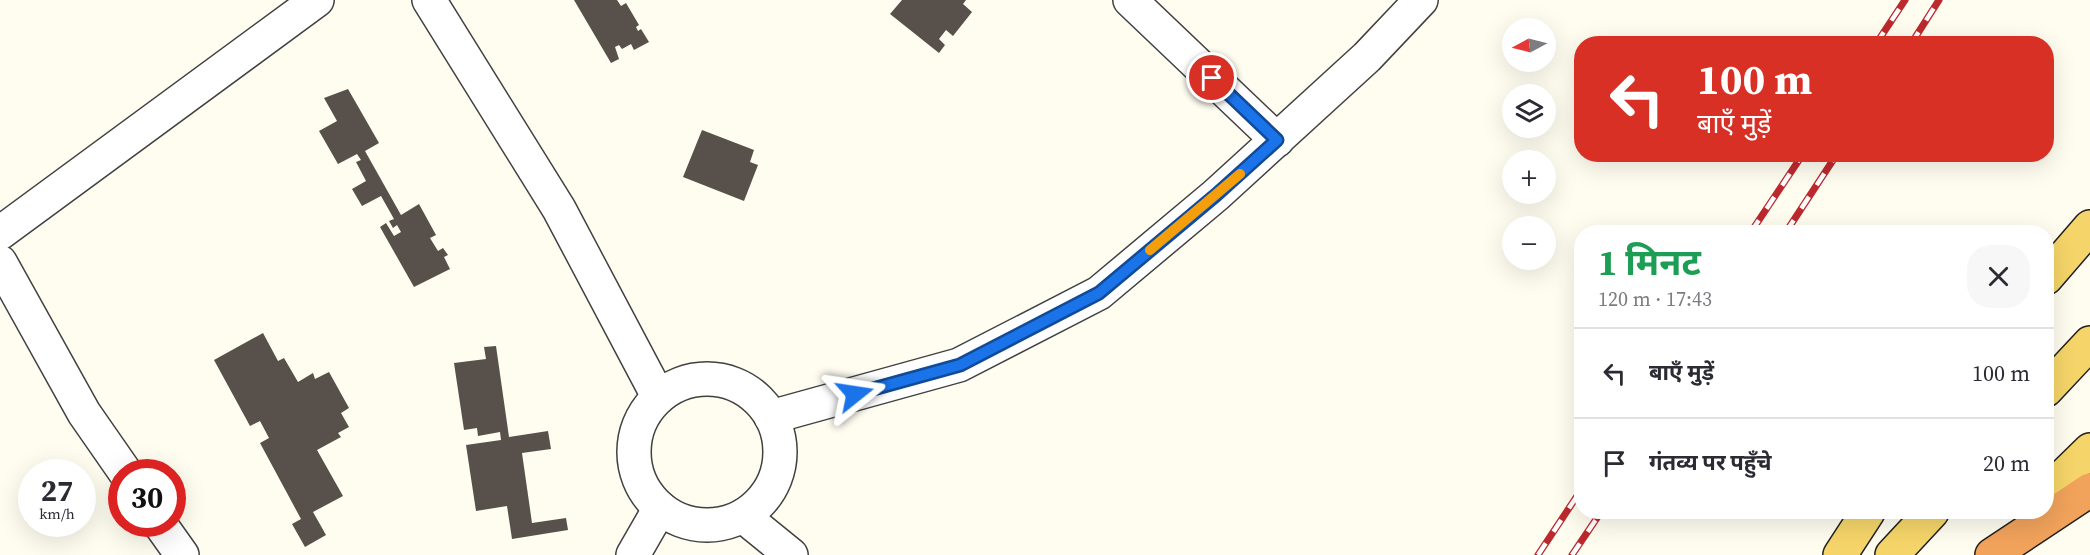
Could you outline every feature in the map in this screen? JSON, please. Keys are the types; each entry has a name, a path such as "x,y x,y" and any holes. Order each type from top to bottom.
{"highway":[{"path":"2054,514 2090,490"},
{"path":"1992,555 2046,519"}],"main road":[{"path":"2054,269 2090,226"},
{"path":"2054,381 2090,343"},
{"path":"2054,485 2090,450"},
{"path":"1840,555 1863,519"},
{"path":"1892,555 1925,519"},
{"path":"1982,555 2020,519"}],"street":[{"path":"0,233 317,0"},
{"path":"429,0 560,208 658,396"},
{"path":"1131,0 1277,140"},
{"path":"771,417 960,365 1099,293 1216,195 1277,140 1367,57 1421,0"},
{"path":"0,262 84,413 116,459"},
{"path":"701,379 725,381 736,384 758,400 771,417 779,438 777,472 759,504 743,516 731,522 704,525 676,519 660,508 646,493 635,465 636,432 646,411 658,396 677,385 701,379"},
{"path":"633,555 660,508"},
{"path":"743,516 791,555"},
{"path":"169,537 182,555"}],"building":[{"path":"574,0 617,0 621,6 626,3 639,25 636,27 638,31 641,29 649,42 634,50 631,44 622,49 619,45 615,47 619,59 611,63"},
{"path":"902,0 966,0 963,4 972,12 953,36 946,30 939,39 945,45 939,53 890,14"},
{"path":"348,89 379,143 365,151 401,215 419,204 436,235 430,238 438,251 443,248 448,255 444,257 450,269 414,287 380,227 386,223 394,236 401,232 397,225 393,228 389,221 394,219 381,196 362,206 352,189 366,181 356,162 361,160 357,154 338,164 319,131 337,121 324,98"},
{"path":"702,130 754,150 750,162 758,165 744,201 683,177"},
{"path":"263,333 278,361 284,358 298,382 313,373 315,379 329,372 349,408 341,413 349,427 338,433 341,437 317,450 343,496 313,512 326,535 305,547 292,524 301,519 260,443 269,438 260,421 250,426 214,360"},
{"path":"496,346 509,437 548,431 551,449 522,453 532,523 566,518 568,530 512,539 507,506 476,511 466,445 501,440 500,432 478,436 477,428 464,430 454,363 486,359 484,347"}],"railway":[{"path":"1881,36 1905,0"},
{"path":"1916,36 1939,0"},
{"path":"1756,225 1798,162"},
{"path":"1791,225 1832,162"},
{"path":"1538,555 1574,501"},
{"path":"1572,555 1596,519"}],"slow traffic":[{"path":"1150,250 1240,174"}],"route":[{"path":"855,394 960,365 1099,293 1216,195 1277,140 1212,78"}]}
